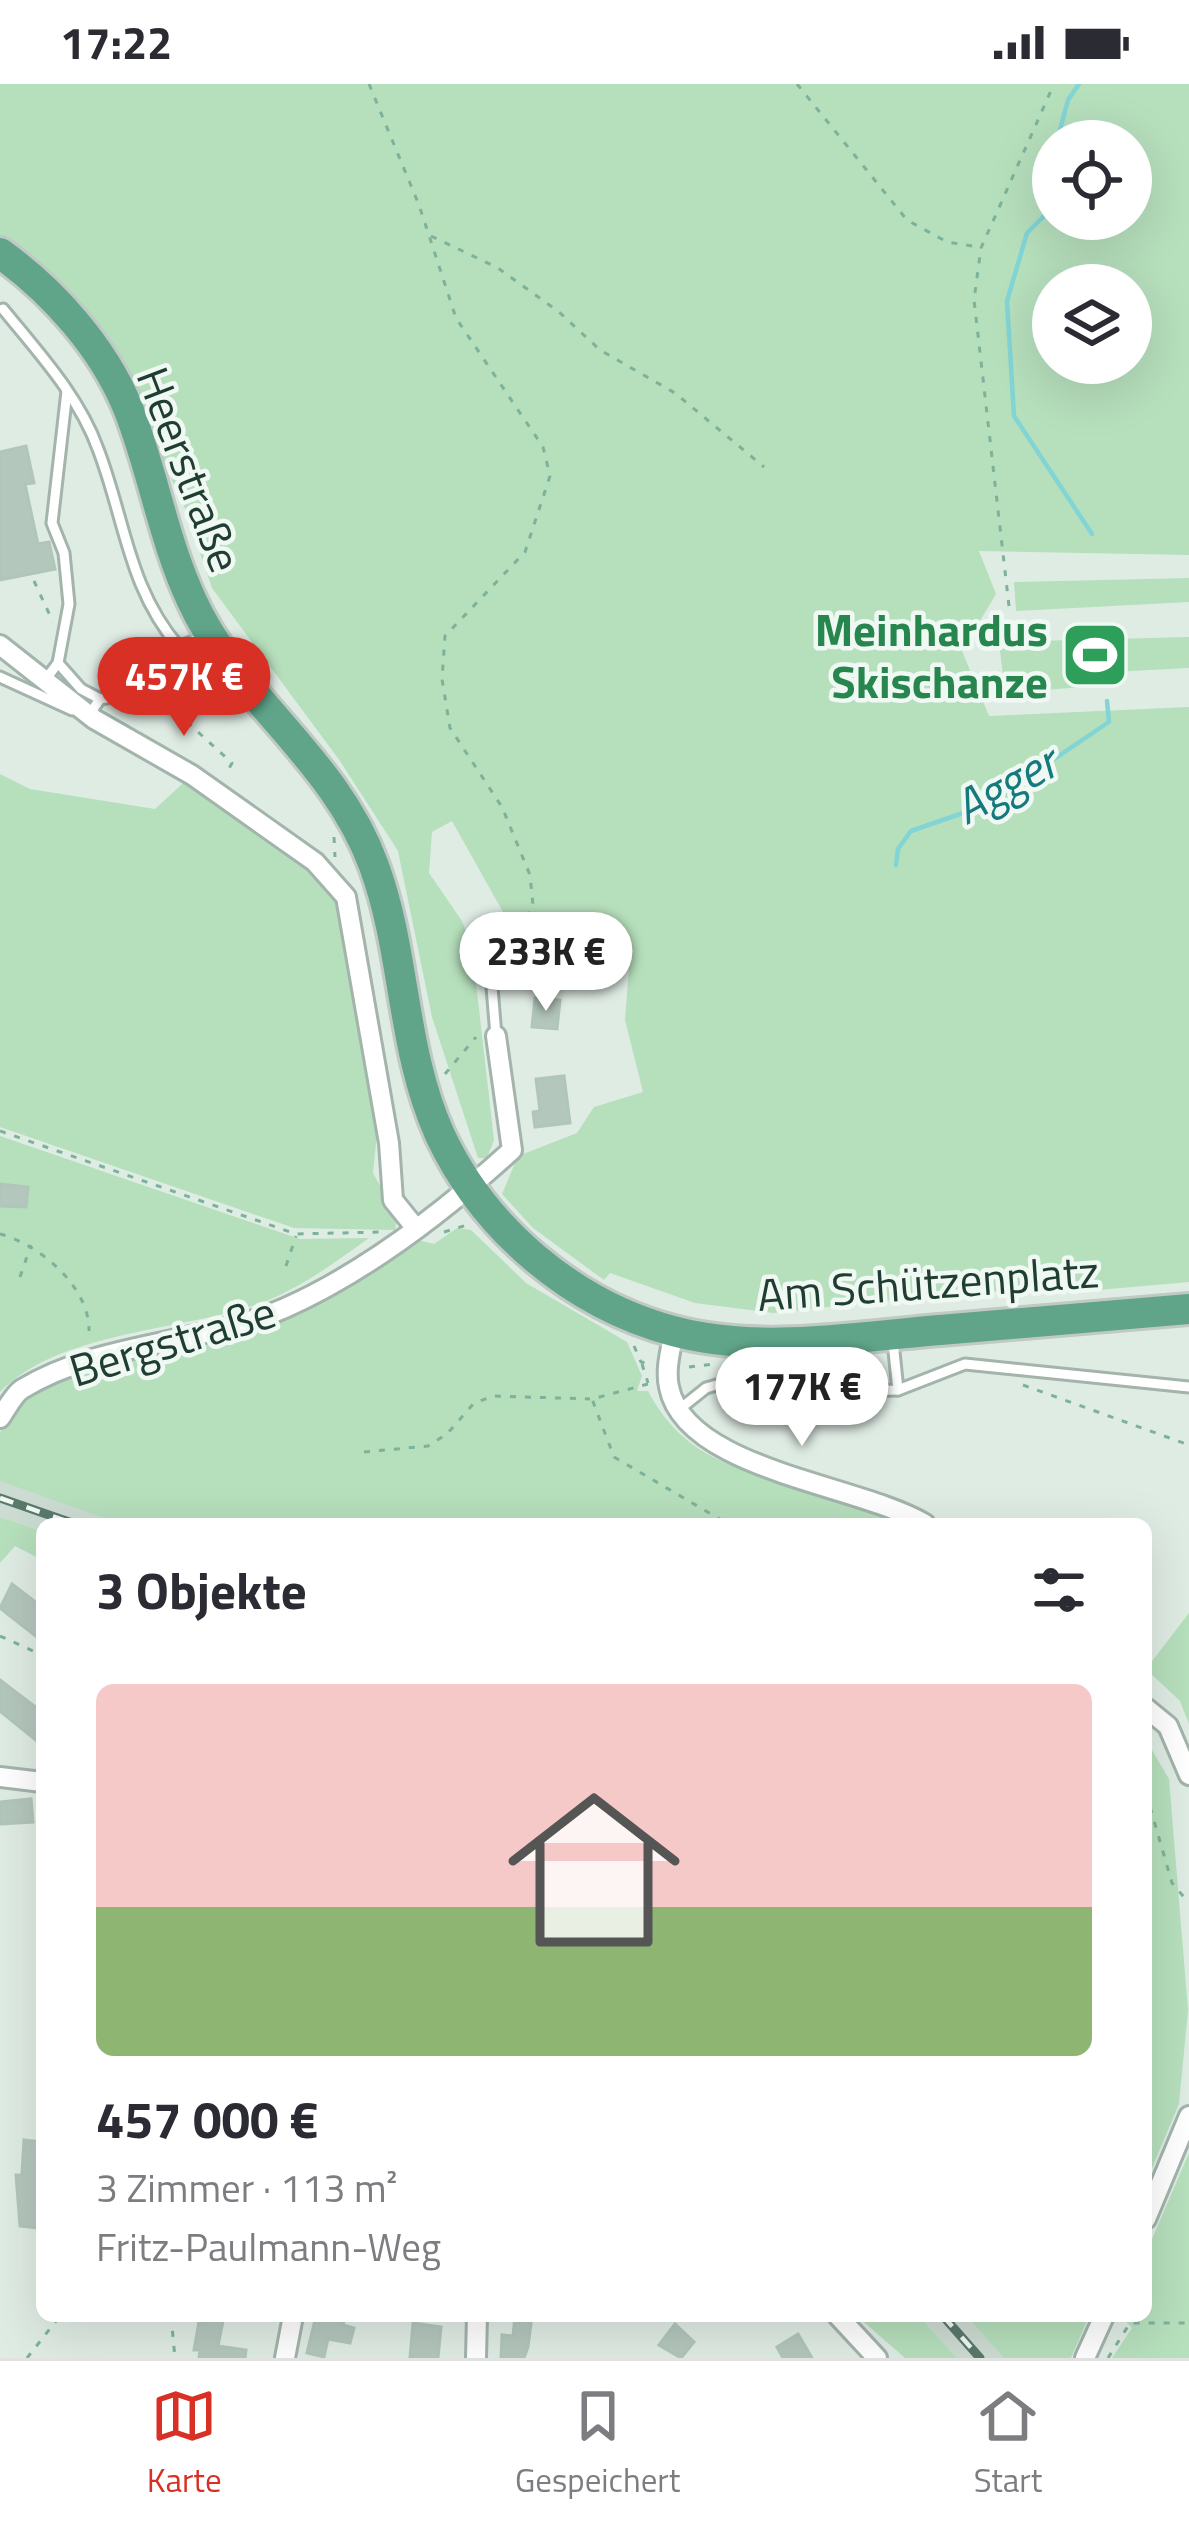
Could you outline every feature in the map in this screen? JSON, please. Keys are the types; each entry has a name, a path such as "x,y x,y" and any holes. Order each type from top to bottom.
{"main road":[{"name":"Heerstraße","path":"0,253 55,300 89,342 127,406 170,546 209,634 347,807 374,866 388,915 421,1084 440,1133 470,1188 524,1249 557,1275 598,1300 674,1331"},
{"name":"Am Schützenplatz","path":"674,1331 769,1342 1189,1309"}],"street":[{"path":"0,645 315,862 346,897 389,1142 393,1200 406,1232"},
{"path":"470,1188 512,1150 496,1033"},
{"name":"Bergstraße","path":"0,1418 19,1391 55,1373 139,1346 258,1319 320,1290 470,1188"},
{"path":"674,1331 668,1386 692,1427 743,1459 876,1500 913,1518"},
{"path":"1152,1713 1168,1726 1189,1774"},
{"path":"0,1777 36,1782"},
{"path":"1152,2204 1189,2116"},
{"path":"285,2358 291,2322"},
{"path":"476,2358 477,2322"},
{"path":"844,2322 877,2358"},
{"path":"1085,2358 1101,2322"}],"lane":[{"path":"3,309 67,392 99,451 127,558 159,624 179,647 209,634"},
{"path":"46,680 58,663 69,604 64,553 52,523 67,392"},
{"path":"58,663 94,711"},
{"path":"0,677 94,711 125,695"},
{"path":"489,950 496,1033"},
{"path":"892,1334 898,1390"},
{"path":"678,1409 706,1388 741,1378 763,1394 898,1390 965,1364 1189,1387"}],"path":[{"path":"380,84 370,87 429,235 456,318 543,447 550,476 525,552 445,636 442,679 450,728 502,807 530,874 533,905 517,936 489,950"},
{"path":"796,84 907,220 947,242 980,248"},
{"path":"1009,606 974,301 980,248 1054,84"},
{"path":"429,235 498,268 600,350 675,393 764,467"},
{"path":"34,581 60,634"},
{"path":"176,712 232,763 215,791"},
{"path":"421,1084 448,1073 469,1039 496,1033"},
{"path":"0,1132 296,1234 406,1232"},
{"path":"0,1234 44,1252 87,1312 89,1331"},
{"path":"286,1266 296,1234"},
{"path":"20,1277 31,1245"},
{"path":"1010,1380 1189,1445"},
{"path":"364,1453 428,1446 448,1434 474,1402 494,1396 592,1399 648,1384"},
{"path":"592,1399 614,1456 718,1518"},
{"path":"0,1636 36,1652"},
{"path":"1152,1814 1172,1883 1189,1903"},
{"path":"27,2358 55,2322"},
{"path":"172,2322 175,2358"},
{"path":"1108,2358 1130,2323 1189,2323"}],"shaded area":[{"path":"0,1481 106,1518 36,1518 36,1529 0,1517"},
{"path":"924,2322 971,2322 1004,2358 957,2358"}],"green space":[{"path":"0,84 1189,84 1189,555 979,551 996,594 962,651 989,716 1189,707 1189,1282 1064,1293 975,1291 773,1313 695,1303 610,1273 604,1280 533,1228 502,1194 518,1156 577,1133 594,1107 643,1092 625,1020 630,955 522,946 452,821 432,832 429,873 462,921 472,948 494,1140 487,1158 478,1158 432,1017 398,851 340,761 212,588 183,503 117,370 0,242"},
{"name":"Meinhardus Skischanze","path":"1189,578 1189,602 1016,611 1014,582"},
{"name":"Meinhardus Skischanze","path":"1189,637 1189,668 1113,672 1108,685 1005,693 999,642"},
{"path":"0,774 30,789 155,809 192,775 346,897 381,1094 373,1173 397,1217 395,1230 294,1228 0,1127"},
{"path":"0,1136 300,1239 369,1238 273,1298 87,1344 25,1372 0,1392"},
{"path":"457,1228 471,1230 526,1283 627,1342 642,1376 637,1391 648,1391 672,1426 701,1450 733,1466 836,1492 892,1518 104,1518 0,1481 0,1434 12,1410 34,1391 100,1365 229,1334 395,1249 402,1252 418,1240 434,1244"},
{"path":"0,1517 36,1529 36,1557 15,1546 0,1563"},
{"path":"1189,1613 1189,1724 1180,1701 1152,1675 1152,1661"},
{"path":"1152,1750 1169,1779 1188,2010 1179,2104 1152,2168"},
{"path":"1189,2153 1189,2358 1112,2358 1132,2328 1126,2322 1152,2322 1152,2239"},
{"path":"864,2322 924,2322 957,2358 905,2358"},
{"path":"971,2322 1086,2322 1071,2358 1004,2358"}],"building":[{"path":"26,446 34,483 25,484 38,544 49,542 55,569 0,580 0,452"},
{"path":"126,647 160,688 140,705 110,661"},
{"path":"535,998 560,1000 557,1029 532,1027"},
{"path":"564,1076 570,1123 535,1127 533,1112 540,1111 536,1079"},
{"path":"0,1184 28,1187 26,1207 0,1206"},
{"path":"12,1584 36,1602 36,1636 0,1608"},
{"path":"0,1680 36,1707 36,1740 0,1711"},
{"path":"31,1799 33,1822 0,1824 0,1802"},
{"path":"24,2140 36,2141 36,2228 20,2226 16,2175 22,2175"},
{"path":"199,2322 223,2322 218,2346 246,2350 245,2358 199,2358 200,2350 194,2350"},
{"path":"315,2322 344,2322 354,2328 350,2343 328,2339 324,2357 307,2353"},
{"path":"514,2322 531,2322 524,2358 501,2358 502,2335 513,2336"},
{"path":"413,2323 441,2327 438,2358 410,2358"},
{"path":"675,2324 694,2342 681,2358 659,2345"},
{"path":"798,2334 812,2358 783,2358 777,2347"}],"waterway":[{"name":"Agger","path":"1063,120 1079,84"},
{"name":"Agger","path":"1032,228 1007,301 1014,416 1092,534"},
{"name":"Agger","path":"896,865 898,849 911,831 986,805 1109,722 1107,701"}],"railway":[{"path":"0,1498 58,1518"},
{"path":"948,2322 980,2358"}],"place":[{"name":"Meinhardus Skischanze","path":"1095,655"}]}
